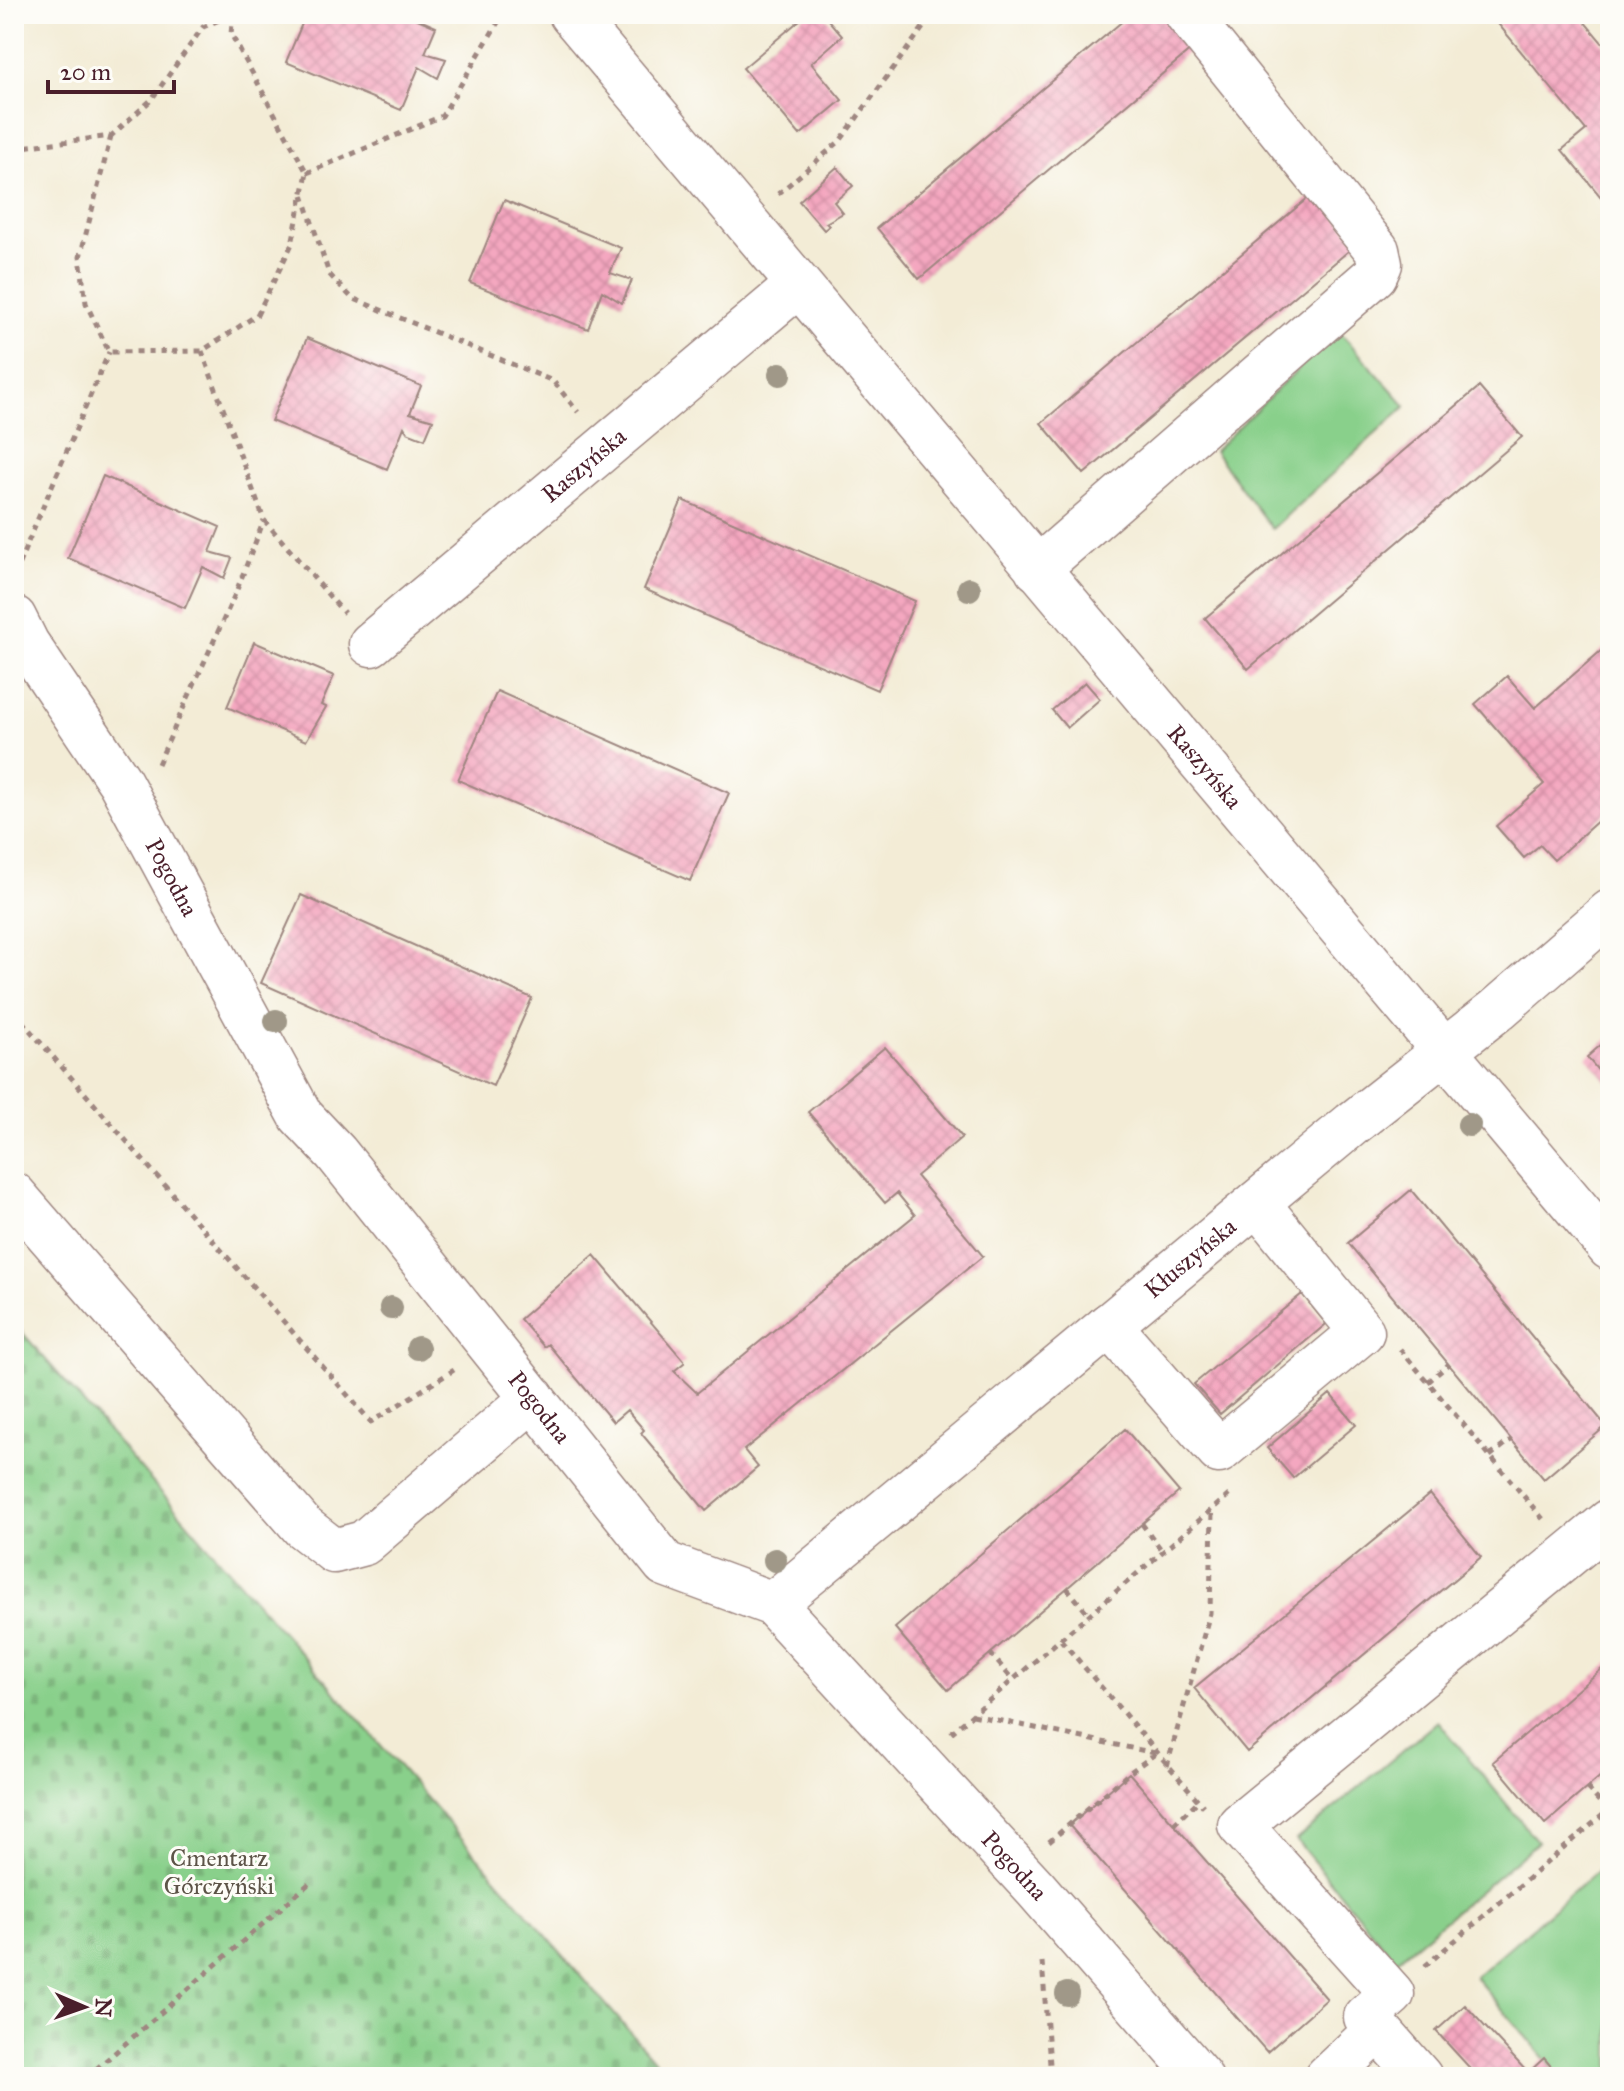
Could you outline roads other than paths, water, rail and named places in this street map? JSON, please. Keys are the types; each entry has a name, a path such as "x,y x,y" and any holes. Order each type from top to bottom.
{"street":[{"name":"Raszyńska","path":"571,14 1610,1248"},
{"path":"1037,569 1375,275 1380,264 1377,250 1187,14"},
{"name":"Raszyńska","path":"371,644 797,286"},
{"name":"Pogodna","path":"14,618 27,644 120,782 301,1116 336,1153 665,1564 773,1604 1039,1869 1200,2077"},
{"name":"Kłuszyńska","path":"773,1604 1257,1203 1445,1052 1610,912"},
{"path":"14,1195 303,1527 334,1551 364,1543 533,1398"},
{"path":"1109,1325 1219,1451 1362,1332 1257,1203"},
{"path":"1420,2077 1385,2011 1240,1825 1610,1521"},
{"path":"1327,2077 1385,2011"}],"park label":[{"name":"Cmentarz Górczyński","path":"219,1872"}]}
